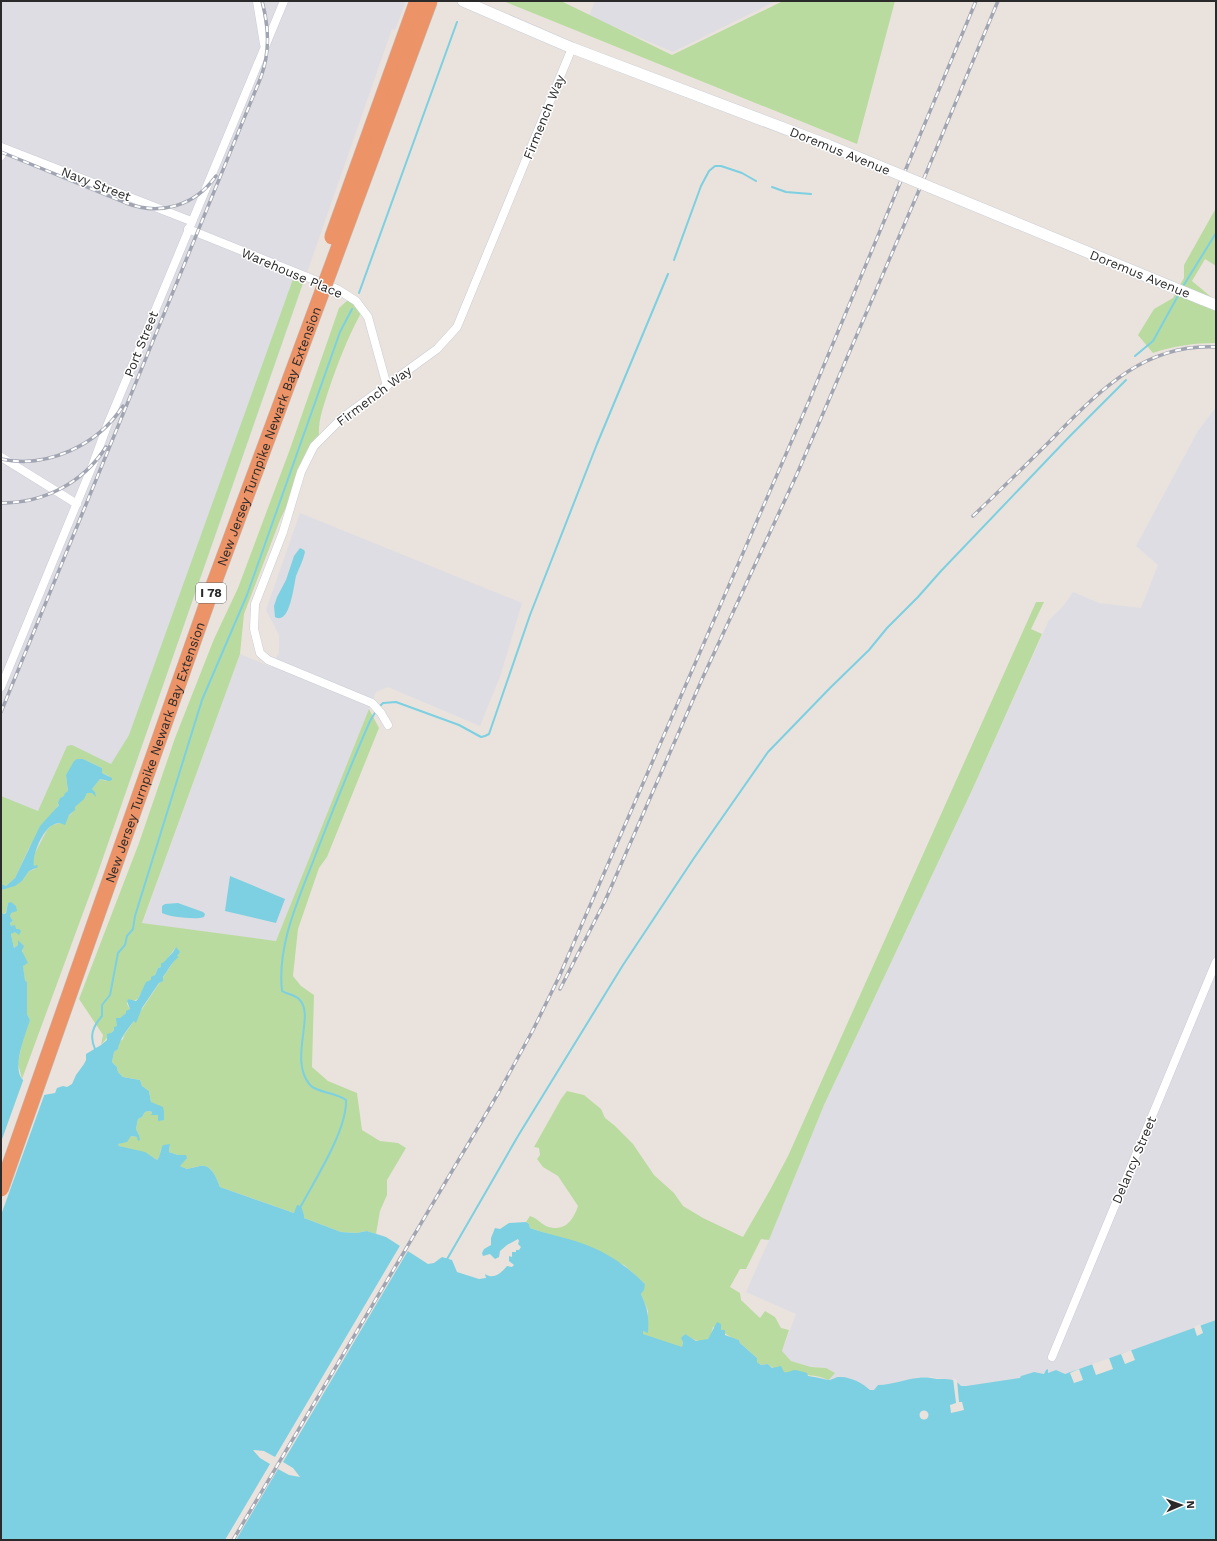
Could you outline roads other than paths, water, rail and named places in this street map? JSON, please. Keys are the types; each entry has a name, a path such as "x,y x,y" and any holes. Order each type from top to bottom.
{"highway":[{"name":"New Jersey Turnpike Newark Bay Extension","path":"1,1164 160,715 417,1"},
{"name":"New Jersey Turnpike Newark Bay Extension","path":"1,1189 213,586 430,1"}],"main road":[{"name":"Doremus Avenue","path":"463,1 572,48 828,145 1216,306"}],"street":[{"path":"257,1 264,45"},
{"name":"Port Street","path":"1,687 264,45 284,1"},
{"name":"Firmench Way","path":"388,725 382,713 372,703 268,660 260,653 254,629 254,604 283,532 301,472 314,446 342,418 437,349 457,327 572,48"},
{"name":"Navy Street","path":"3,151 190,225"},
{"name":"Warehouse Place","path":"190,225 337,289 356,301 368,317 387,386"},
{"path":"1,457 77,504"},
{"name":"Delancy Street","path":"1052,1357 1216,962"}],"water":[{"path":"300,548 305,552 296,576 288,610 284,616 280,618 275,617 274,606 277,597 286,580 294,556"},
{"path":"77,759 83,759 102,768 102,773 112,778 112,780 109,781 100,779 92,789 95,792 96,797 92,793 87,793 84,799 75,807 75,810 69,815 65,825 57,823 52,825 44,833 36,850 34,866 37,865 38,867 29,871 22,881 15,886 1,890 1,884 6,886 15,878 40,826 59,805 58,803 60,798 68,791 66,775 74,761"},
{"path":"230,876 285,899 276,923 225,911"},
{"path":"11,902 16,906 17,911 11,913 10,916 13,921 10,923 11,926 15,925 16,929 21,931 19,935 15,932 11,934 14,948 18,945 18,940 24,946 22,951 28,963 23,966 25,980 27,982 27,1014 30,1020 20,1051 18,1068 20,1075 25,1082 44,1095 55,1093 57,1088 63,1086 67,1087 72,1084 86,1060 86,1054 107,1040 107,1034 111,1033 114,1030 114,1027 117,1026 116,1018 120,1018 130,1009 127,1001 128,999 136,1001 138,999 146,982 151,980 151,977 155,975 158,968 161,967 161,963 163,963 176,947 180,952 177,956 179,957 172,964 163,977 163,981 159,983 142,1008 136,1023 134,1021 124,1034 118,1049 114,1052 112,1062 123,1077 140,1080 142,1086 149,1091 151,1102 163,1107 164,1120 158,1121 158,1115 151,1115 152,1112 149,1111 145,1112 142,1117 138,1119 136,1129 140,1140 138,1141 137,1137 131,1136 127,1142 118,1144 119,1146 145,1152 157,1160 163,1145 170,1144 169,1152 178,1155 186,1155 187,1158 180,1166 187,1169 200,1166 208,1167 213,1173 220,1187 294,1213 297,1205 301,1206 304,1218 341,1232 356,1233 367,1231 386,1237 428,1264 434,1263 442,1257 452,1260 457,1272 479,1279 486,1278 485,1274 488,1276 497,1275 507,1266 512,1267 514,1265 509,1261 509,1256 512,1257 512,1252 516,1252 516,1250 519,1250 521,1247 518,1244 518,1239 500,1251 499,1257 495,1259 490,1254 483,1256 482,1253 484,1249 491,1245 491,1238 495,1228 500,1229 509,1223 526,1222 529,1224 530,1228 575,1241 605,1253 639,1278 645,1284 644,1290 641,1294 647,1309 648,1317 648,1333 643,1331 643,1334 682,1347 683,1342 681,1338 685,1334 696,1341 708,1339 717,1322 721,1324 721,1330 725,1330 725,1335 739,1340 740,1343 757,1358 757,1362 761,1365 768,1364 772,1368 781,1366 784,1372 797,1370 807,1373 808,1376 828,1380 843,1377 860,1383 870,1390 874,1390 878,1385 921,1378 950,1380 959,1383 961,1386 966,1386 1020,1378 1021,1376 1034,1372 1044,1374 1048,1369 1048,1373 1056,1370 1065,1374 1216,1320 1216,1540 1,1540 1,913 6,913 8,903"},
{"path":"178,903 203,912 205,914 204,917 183,918 162,913 162,906 165,904"}],"waterway":[{"path":"359,293 457,22"},
{"path":"674,260 701,186 709,171 715,166 721,166 742,173 756,181"},
{"path":"772,187 786,192 811,194"},
{"path":"1182,288 1216,233"},
{"path":"379,707 383,703 396,702 459,725 481,737 489,734 530,615 597,444 668,274"},
{"path":"1135,356 1153,341 1179,294"},
{"path":"95,1049 92,1040 94,1027 102,1016 102,1005 110,995 118,953 125,945 127,936 133,929 135,916 202,700 247,595 340,332 352,309"},
{"path":"446,1261 518,1136 623,965 694,858 768,752 869,650 887,628 941,571 1070,436 1126,380"},
{"path":"301,1206 330,1154 342,1125 346,1100 337,1095 313,1088 304,1074 301,1063 301,1051 305,1016 303,1006 299,999 282,991 281,974 283,957 290,924 302,891 348,772 370,721 376,711"}],"railway":[{"path":"1,712 261,77 266,58 268,39 262,1"},
{"path":"233,1540 499,1092 533,1030 559,977 809,401 976,1"},
{"path":"560,989 605,901 703,677 797,474 917,195 998,1"},
{"path":"1,152 139,207 164,208 176,206 198,195 216,176"},
{"path":"973,516 1082,409 1120,377 1141,364 1164,354 1189,348 1216,347"},
{"path":"1,459 18,461 36,460 53,457 70,451 86,443 100,432 123,406"},
{"path":"1,503 32,499 47,495 61,488 74,481 86,471 97,460 106,447"}]}
